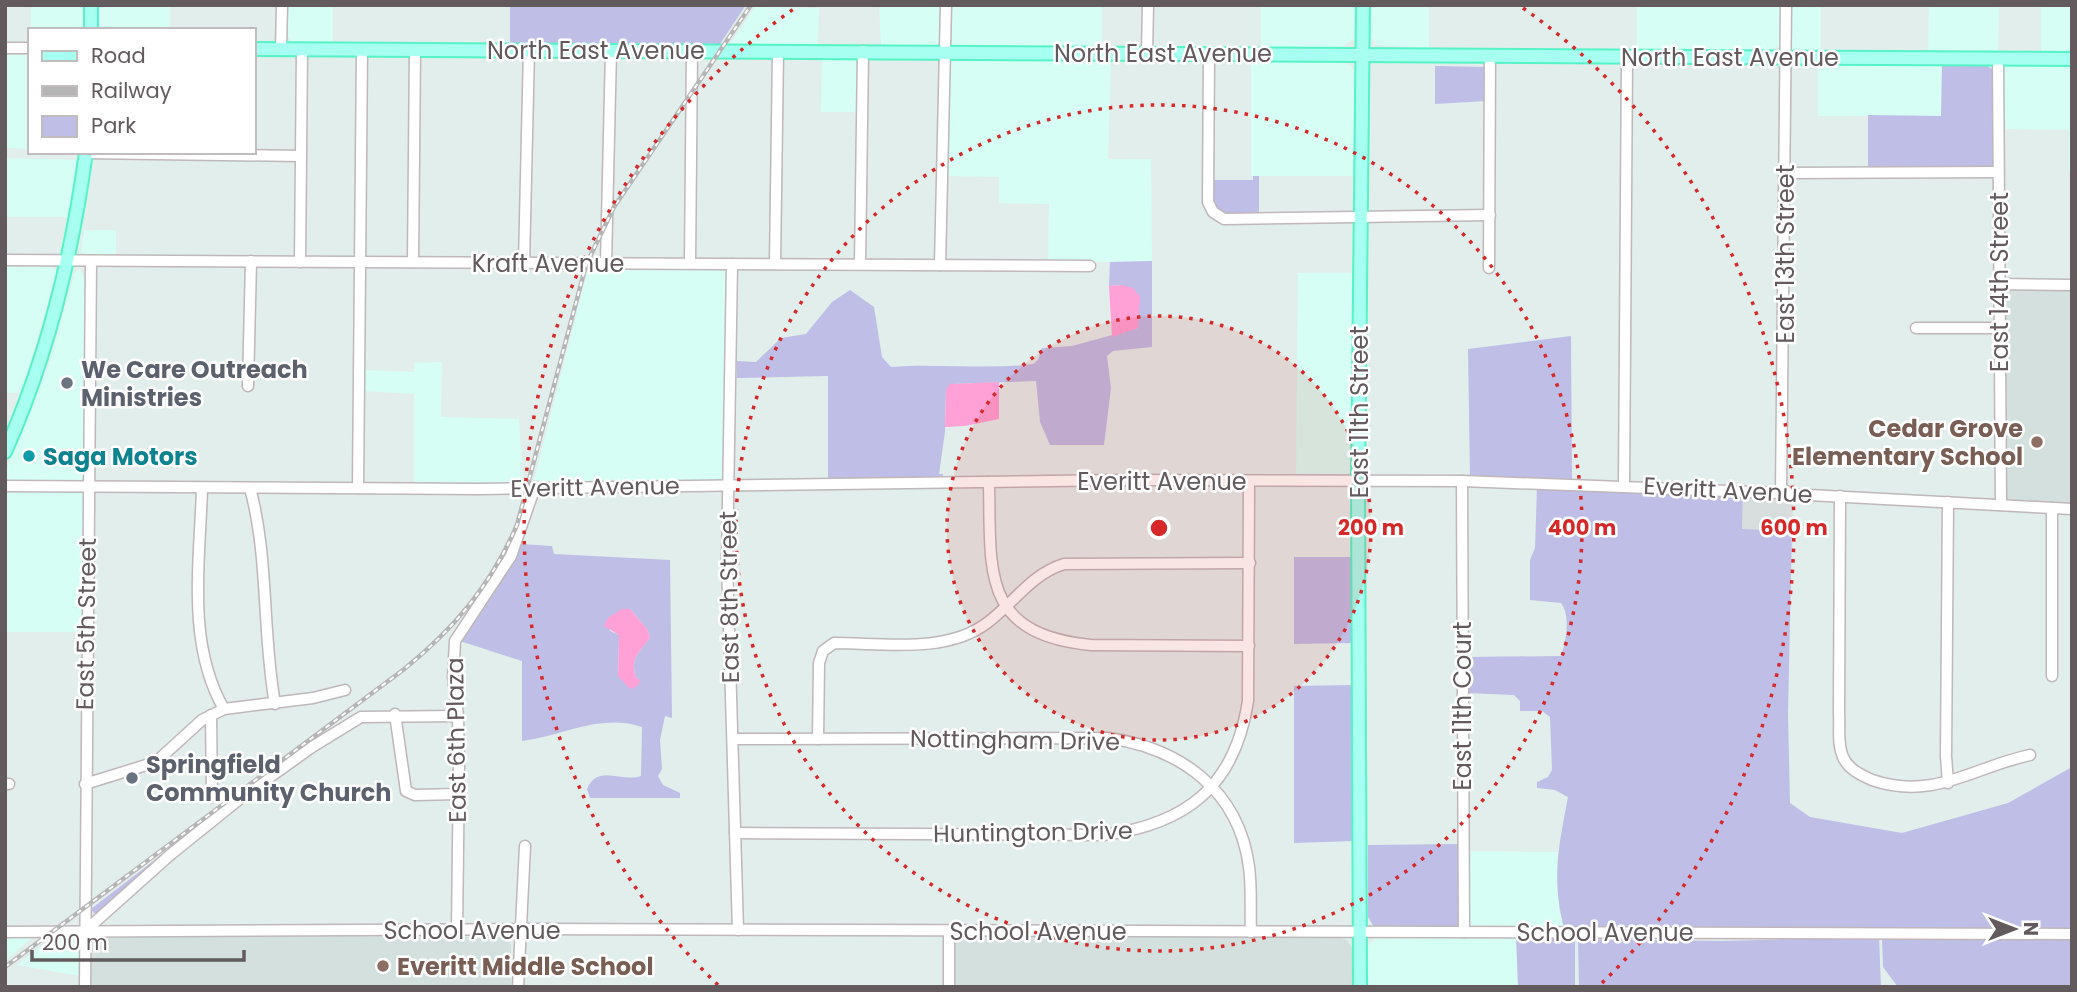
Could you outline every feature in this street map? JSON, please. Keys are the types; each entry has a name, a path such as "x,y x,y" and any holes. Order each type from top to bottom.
{"main road":[{"path":"91,5 91,28"},
{"name":"East 11th Street","path":"1360,987 1358,482 1363,5"},
{"name":"North East Avenue","path":"256,48 2072,60"},
{"path":"5,452 42,358 69,261 86,154"}],"street":[{"path":"281,49 282,5"},
{"path":"940,264 946,5"},
{"path":"1147,53 1148,5"},
{"name":"East 13th Street","path":"1786,5 1786,493"},
{"path":"5,48 28,48"},
{"path":"300,262 302,49"},
{"path":"358,488 362,49"},
{"path":"413,262 415,49"},
{"path":"524,263 529,49"},
{"path":"606,263 611,50"},
{"path":"690,263 692,50"},
{"path":"775,264 778,51"},
{"path":"860,264 863,51"},
{"path":"1209,54 1208,202 1213,212 1224,219 1490,215"},
{"path":"1489,56 1489,268"},
{"path":"1623,485 1627,57"},
{"name":"East 14th Street","path":"1998,59 2001,506"},
{"path":"157,154 300,156"},
{"path":"1785,173 1998,172"},
{"name":"Kraft Avenue","path":"5,260 1090,266"},
{"name":"East 5th Street","path":"85,987 90,261"},
{"path":"248,386 251,261"},
{"name":"East 8th Street","path":"732,264 727,562 738,930"},
{"path":"2000,284 2072,285"},
{"path":"1916,328 2000,328"},
{"name":"Huntington Drive","path":"735,833 1104,835 1140,830 1166,822 1199,799 1212,786 1228,764 1244,726 1248,701 1249,481"},
{"name":"Everitt Avenue","path":"5,486 87,489 1462,481 1623,485 2072,509"},
{"name":"East 11th Court","path":"1462,481 1464,932"},
{"path":"989,482 992,569 998,594 1006,607 1030,629 1066,642 1249,646"},
{"name":"East 6th Plaza","path":"457,930 459,794 458,716 453,677 455,641 511,556 535,487"},
{"path":"202,488 200,638 209,675 224,709"},
{"path":"250,488 261,536 267,641 275,704"},
{"path":"1840,496 1839,714 1840,748 1844,760 1852,770 1889,785 1910,787 1948,783 2030,755"},
{"path":"1948,502 1948,783"},
{"path":"2052,508 2052,676"},
{"path":"818,739 819,663 823,651 834,643 955,641 988,623 1042,573 1064,565 1250,563"},
{"path":"85,784 156,762 211,715 224,709 275,704 345,690"},
{"path":"85,931 170,855 312,747 361,717 395,714 458,716"},
{"path":"395,714 406,791 415,795 459,794"},
{"path":"211,715 212,797"},
{"name":"Nottingham Drive","path":"733,739 1108,738 1152,747 1176,757 1212,786 1234,817 1246,851 1251,932"},
{"path":"517,987 518,930 523,918 525,846"},
{"name":"School Avenue","path":"5,932 738,930 2072,934"},
{"path":"949,931 949,987"}],"shaded area":[{"path":"31,5 83,5 82,28 31,28"},
{"path":"99,5 170,5 170,28 99,28"},
{"path":"286,5 333,5 333,42 291,42 286,33"},
{"path":"879,5 943,5 942,40 936,45 881,45"},
{"path":"949,5 1102,5 1102,48 954,47 949,41"},
{"path":"1261,5 1355,5 1354,39 1342,47 1261,47"},
{"path":"1369,5 1429,5 1429,48 1376,45 1369,33"},
{"path":"1637,5 1781,5 1780,44 1770,52 1637,51"},
{"path":"1788,5 1821,5 1821,52 1791,49"},
{"path":"1929,5 2010,5 1999,6 1998,53 1928,53"},
{"path":"2041,5 2072,6 2072,53 2041,52"},
{"path":"755,7 819,8 818,45 730,44"},
{"path":"5,55 28,55 28,149 5,148"},
{"path":"822,58 859,58 858,112 821,112"},
{"path":"953,59 1111,59 1108,159 1151,159 1152,261 1048,263 1049,204 999,203 999,177 945,176 948,64"},
{"path":"1251,61 1343,62 1351,66 1355,75 1355,176 1251,176"},
{"path":"1818,63 1988,65 1993,70 1995,163 1868,169 1868,116 1818,116"},
{"path":"2009,64 2072,66 2072,172 2069,172 2069,130 2002,129 2002,70"},
{"path":"5,158 77,160 69,217 5,217"},
{"path":"84,230 116,230 116,259 81,253"},
{"path":"5,265 50,265 57,272 21,393 5,393"},
{"path":"731,267 726,481 533,484 588,269"},
{"path":"80,269 85,281 85,481 11,482 5,479 5,472 49,365 75,272"},
{"path":"1298,273 1354,273 1353,470 1344,476 1296,478"},
{"path":"1123,285 1133,288 1140,297 1138,328 1112,337 1109,286"},
{"name":"Cedar Grove Elementary School","path":"2010,288 2072,288 2072,506 2005,499 2003,293"},
{"path":"442,362 441,417 519,419 523,485 414,485 414,394 363,391 363,370 414,372 414,363"},
{"path":"999,382 999,419 945,427 946,390 950,384"},
{"path":"5,490 83,492 83,632 5,632"},
{"path":"1743,495 1793,498 1792,531 1742,529"},
{"path":"622,609 630,609 647,629 650,638 635,661 634,671 636,678 640,680 638,686 630,689 618,676 619,635 604,626 608,618"},
{"path":"1467,851 1558,852 1559,909 1564,928 1468,928"},
{"path":"958,934 1336,936 1347,940 1353,950 1354,987 952,987 953,939"},
{"path":"56,935 76,936 79,939 81,976 17,965"},
{"path":"100,935 503,937 511,944 511,987 89,987 89,942"},
{"path":"1516,935 1518,987 1368,987 1368,947 1376,937"},
{"path":"5,936 34,936 5,961"}],"green space":[{"path":"510,5 746,5 720,44 510,43"},
{"path":"1942,64 1985,64 1993,70 1993,168 1868,169 1868,115 1941,116"},
{"path":"1435,66 1486,67 1487,101 1435,104"},
{"path":"1253,176 1259,176 1259,215 1229,214 1218,209 1213,193 1213,180 1253,180"},
{"path":"1152,261 1152,347 1113,351 1107,356 1111,388 1104,445 1050,445 1040,422 1036,381 951,384 946,390 945,432 939,474 943,474 943,479 828,480 828,376 737,378 737,361 756,362 781,338 806,334 832,302 850,290 874,307 882,357 891,367 1033,364 1038,360 1042,348 1072,346 1138,328 1123,285 1109,286 1110,262"},
{"path":"1571,336 1572,480 1470,478 1468,349"},
{"path":"1537,487 1743,495 1742,529 1792,531 1788,714 1790,803 1810,817 1902,833 2008,803 2072,767 2072,931 1564,928 1557,877 1559,846 1568,797 1555,790 1537,788 1537,782 1548,777 1552,770 1550,717 1542,711 1520,711 1520,701 1514,695 1466,693 1465,657 1561,656 1567,629 1564,608 1561,603 1530,600 1530,560 1535,548"},
{"path":"521,544 552,546 554,554 670,560 672,718 665,716 660,740 662,769 658,776 663,785 680,793 680,798 590,798 587,789 597,777 641,776 642,727 626,723 596,724 522,741 522,661 460,641 500,582","holes":["630,609 647,629 650,638 639,652 634,666 636,678 639,679 618,676 619,635 610,631 608,618"]},
{"path":"1294,557 1353,557 1353,643 1294,644"},
{"path":"1353,685 1353,841 1294,843 1294,686"},
{"path":"191,832 97,915 92,911 91,909"},
{"path":"1459,844 1459,928 1374,927 1368,917 1368,845"},
{"path":"1516,935 1578,936 1575,940 1575,987 1518,987"},
{"path":"1879,937 1881,987 1579,987 1578,939 1721,941"},
{"path":"1882,937 2072,938 2072,987 1898,987 1883,967"}],"railway":[{"path":"5,967 403,670 439,638 469,605 495,567 517,525 586,265 614,207 751,5"}],"place":[{"name":"We Care Outreach Ministries","path":"67,383"},
{"name":"Cedar Grove Elementary School","path":"2037,442"},
{"name":"Saga Motors","path":"29,456"},
{"name":"Springfield Community Church","path":"132,778"},
{"name":"Everitt Middle School","path":"383,966"}]}
